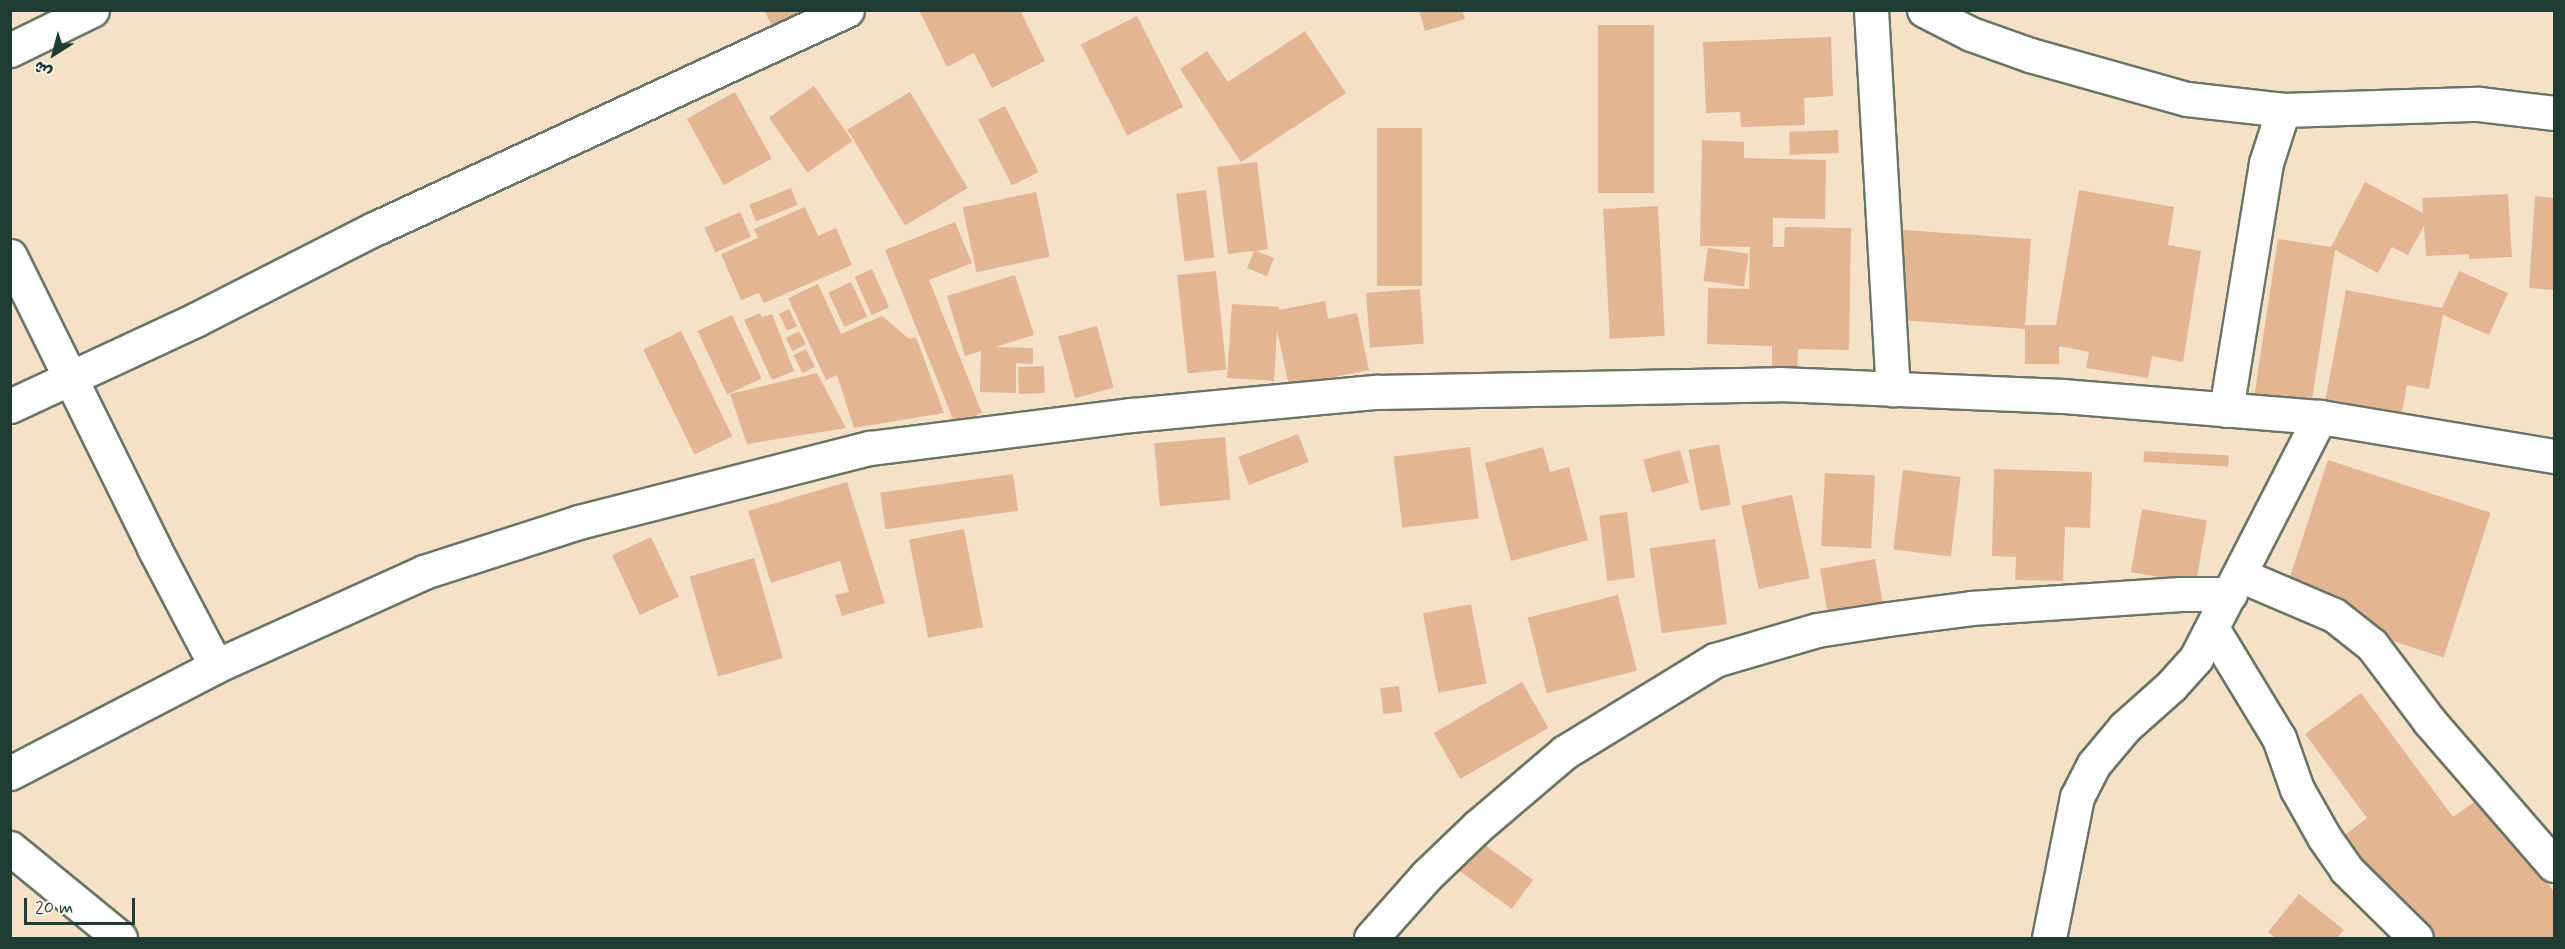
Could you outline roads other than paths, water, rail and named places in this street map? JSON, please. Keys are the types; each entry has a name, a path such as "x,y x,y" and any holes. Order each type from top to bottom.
{"street":[{"path":"10,50 92,10"},
{"path":"10,406 197,320 374,229 848,10"},
{"path":"1871,10 1893,389"},
{"path":"1924,10 1971,34 2104,77 2187,99 2283,110 2479,104 2554,113"},
{"path":"2226,410 2266,163 2283,110"},
{"path":"10,256 154,548 216,666"},
{"path":"10,773 216,666 424,572 579,522 870,448 1131,415 1376,392 1779,384 2063,396 2320,417 2554,456"},
{"path":"2049,939 2077,797 2094,764 2125,728 2171,686 2196,658 2320,417"},
{"path":"1371,939 1426,876 1470,833 1564,752 1715,660 1817,630 1919,615 1971,608 2181,594 2235,584 2334,615 2372,645 2430,722 2554,865"},
{"path":"2212,628 2279,738 2296,789 2324,837 2346,869 2416,939"},
{"path":"10,848 120,939"}]}
